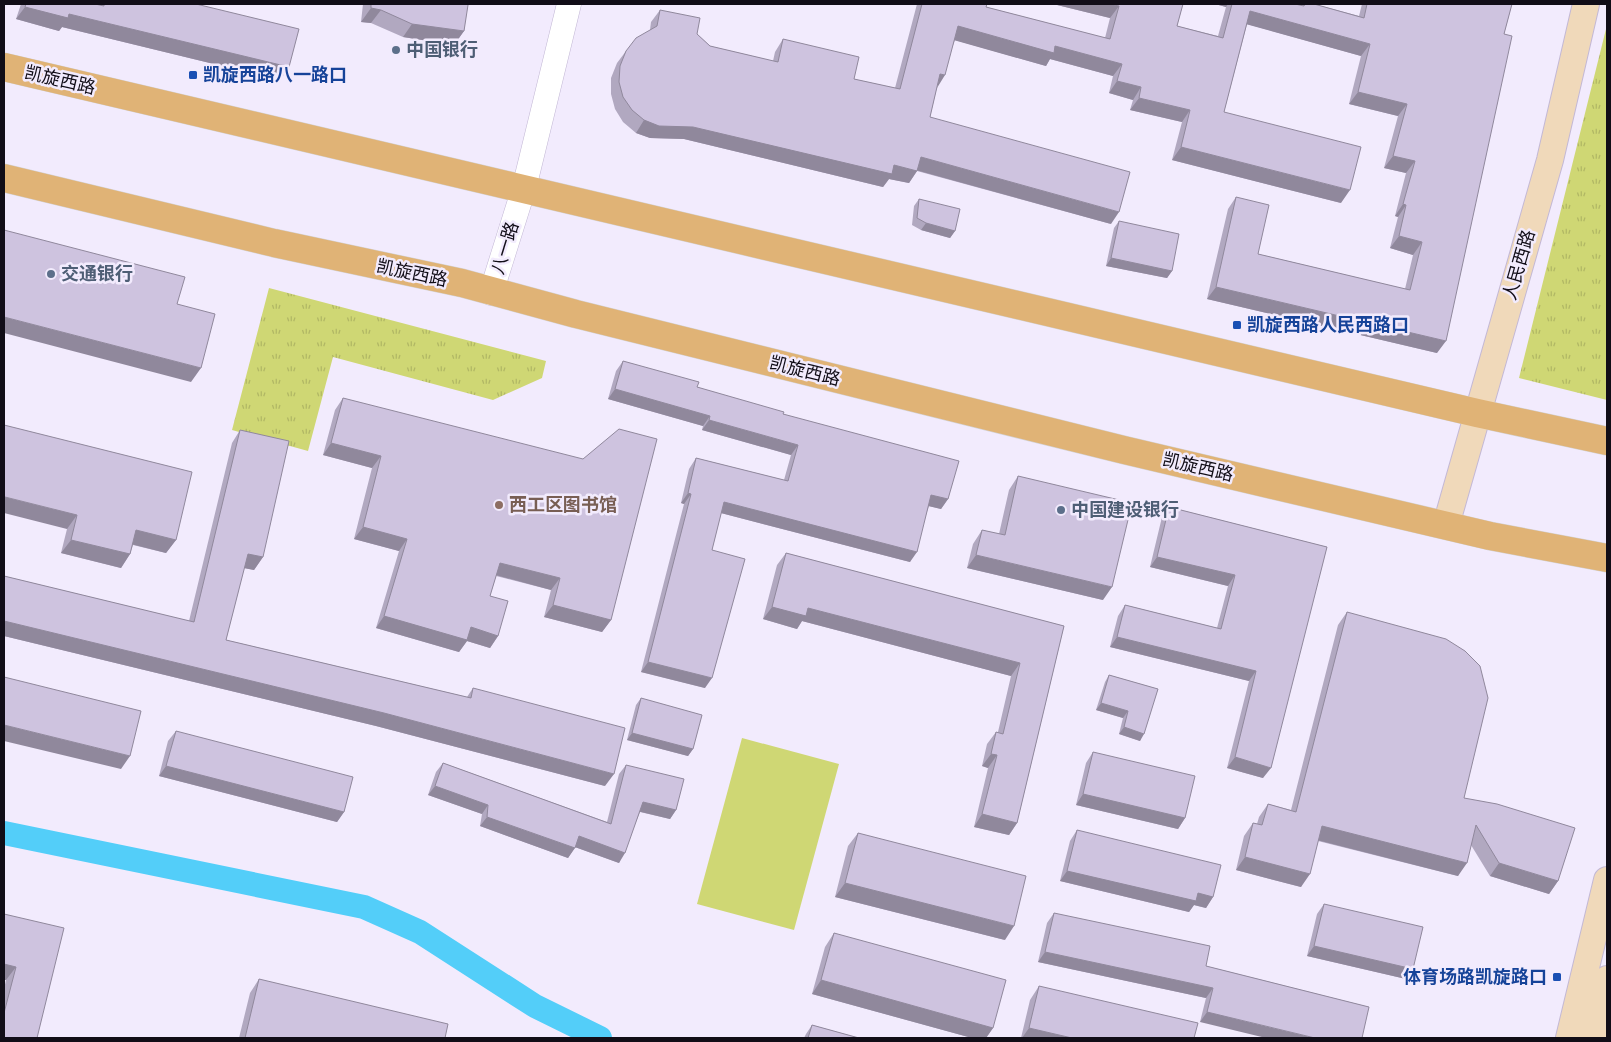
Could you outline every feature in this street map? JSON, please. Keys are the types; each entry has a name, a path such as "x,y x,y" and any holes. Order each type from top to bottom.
{"main road":[{"name":"人民西路","path":"1446,525 1550,160 1586,4"},
{"name":"凯旋西路","path":"4,67 1477,413 1607,441"},
{"name":"凯旋西路","path":"4,178 274,243 462,283 491,293 1124,450 1490,536 1607,558"},
{"path":"1569,1038 1607,880"},
{"path":"1592,1038 1607,979"}],"street":[{"name":"八一路","path":"491,293 516,187 554,4"},
{"name":"八一路","path":"516,187 569,4"}],"green space":[{"path":"1607,25 1607,400 1519,378"},
{"path":"269,288 546,361 542,378 493,400 333,357 308,451 232,430"},
{"path":"742,738 839,764 794,930 697,904"}],"building":[{"path":"26,4 95,4 104,6 104,4 196,4 299,29 289,67 69,14 68,18 25,7"},
{"path":"371,4 468,5 464,31 412,24 381,10 371,8"},
{"path":"922,4 987,4 986,7 1110,39 1119,6 1109,4 1183,4 1177,26 1223,38 1232,4 1295,4 1304,6 1305,4 1314,4 1364,18 1367,4 1512,4 1504,34 1512,36 1446,341 1216,287 1236,197 1269,205 1258,254 1410,290 1422,242 1399,236 1406,205 1403,204 1415,161 1393,156 1407,104 1358,92 1370,44 1250,11 1224,112 1361,147 1350,190 1181,147 1190,110 1139,98 1141,87 1117,81 1122,64 1055,46 1054,53 958,26 945,75 940,74 930,117 1130,172 1119,212 921,157 917,171 894,165 892,174 693,127 659,126 644,120 632,110 623,97 619,82 620,66 626,51 636,38 657,26 660,10 700,18 697,34 710,46 778,62 783,39 859,57 854,79 900,89"},
{"path":"919,199 960,209 955,231 926,223 917,218"},
{"path":"1119,221 1179,234 1172,271 1111,258"},
{"path":"4,230 185,277 177,304 215,314 201,368 4,317"},
{"path":"623,361 699,382 697,387 784,412 783,414 959,461 948,499 931,495 917,552 724,502 712,550 745,559 712,678 648,662 691,494 688,493 696,458 788,481 798,445 709,420 710,416 615,389"},
{"name":"西工区图书馆","path":"343,398 583,459 619,429 657,439 611,620 553,605 560,578 500,563 490,596 508,601 498,636 471,627 467,640 384,616 407,539 363,527 381,456 331,443"},
{"path":"4,425 192,472 176,540 136,530 130,554 71,540 77,515 5,497 4,504"},
{"path":"240,430 289,441 263,557 248,554 226,640 471,698 473,688 625,728 614,774 384,713 4,621 4,576 194,622"},
{"path":"1018,476 1132,503 1112,587 976,555 982,530 1005,535"},
{"path":"1169,507 1327,547 1271,768 1235,757 1256,671 1117,637 1125,605 1221,629 1235,575 1157,557"},
{"path":"786,553 1064,626 1017,823 982,814 997,755 991,754 996,732 1003,734 1020,663 808,608 806,616 772,607"},
{"path":"1347,612 1446,639 1465,651 1480,666 1488,698 1464,798 1497,804 1575,828 1558,881 1499,863 1476,825 1467,863 1322,826 1310,874 1245,857 1253,823 1262,825 1268,804 1296,812"},
{"path":"1109,675 1158,689 1144,734 1124,727 1128,711 1101,703"},
{"path":"4,677 141,711 130,756 4,725"},
{"path":"641,698 702,715 693,749 632,733"},
{"path":"176,731 353,777 344,812 166,766"},
{"path":"1093,752 1195,776 1185,818 1083,794"},
{"path":"443,763 611,824 626,765 684,779 676,810 643,802 625,853 579,836 575,848 487,817 488,805 435,786"},
{"path":"1077,830 1221,865 1213,897 1198,893 1196,901 1067,871"},
{"path":"858,833 1026,876 1014,926 845,883"},
{"path":"1324,904 1423,927 1413,969 1314,946"},
{"path":"1054,913 1210,946 1206,966 1369,1007 1362,1038 1315,1038 1207,1012 1213,988 1045,952"},
{"path":"4,914 64,928 37,1038 4,1038 4,1013 16,967 4,964"},
{"path":"834,933 1006,980 993,1028 821,980"},
{"path":"259,979 448,1024 445,1038 245,1038"},
{"path":"1039,986 1198,1023 1194,1038 1072,1038 1029,1028"},
{"path":"812,1025 859,1038 808,1038"}],"waterway":[{"path":"4,833 364,907 420,932 535,1006 600,1038"}],"place":[{"name":"中国银行","path":"396,50"},
{"name":"凯旋西路八一路口","path":"193,75"},
{"name":"交通银行","path":"51,274"},
{"name":"凯旋西路人民西路口","path":"1237,325"},
{"name":"西工区图书馆","path":"499,505"},
{"name":"中国建设银行","path":"1061,510"},
{"name":"体育场路凯旋路口","path":"1557,977"}]}
